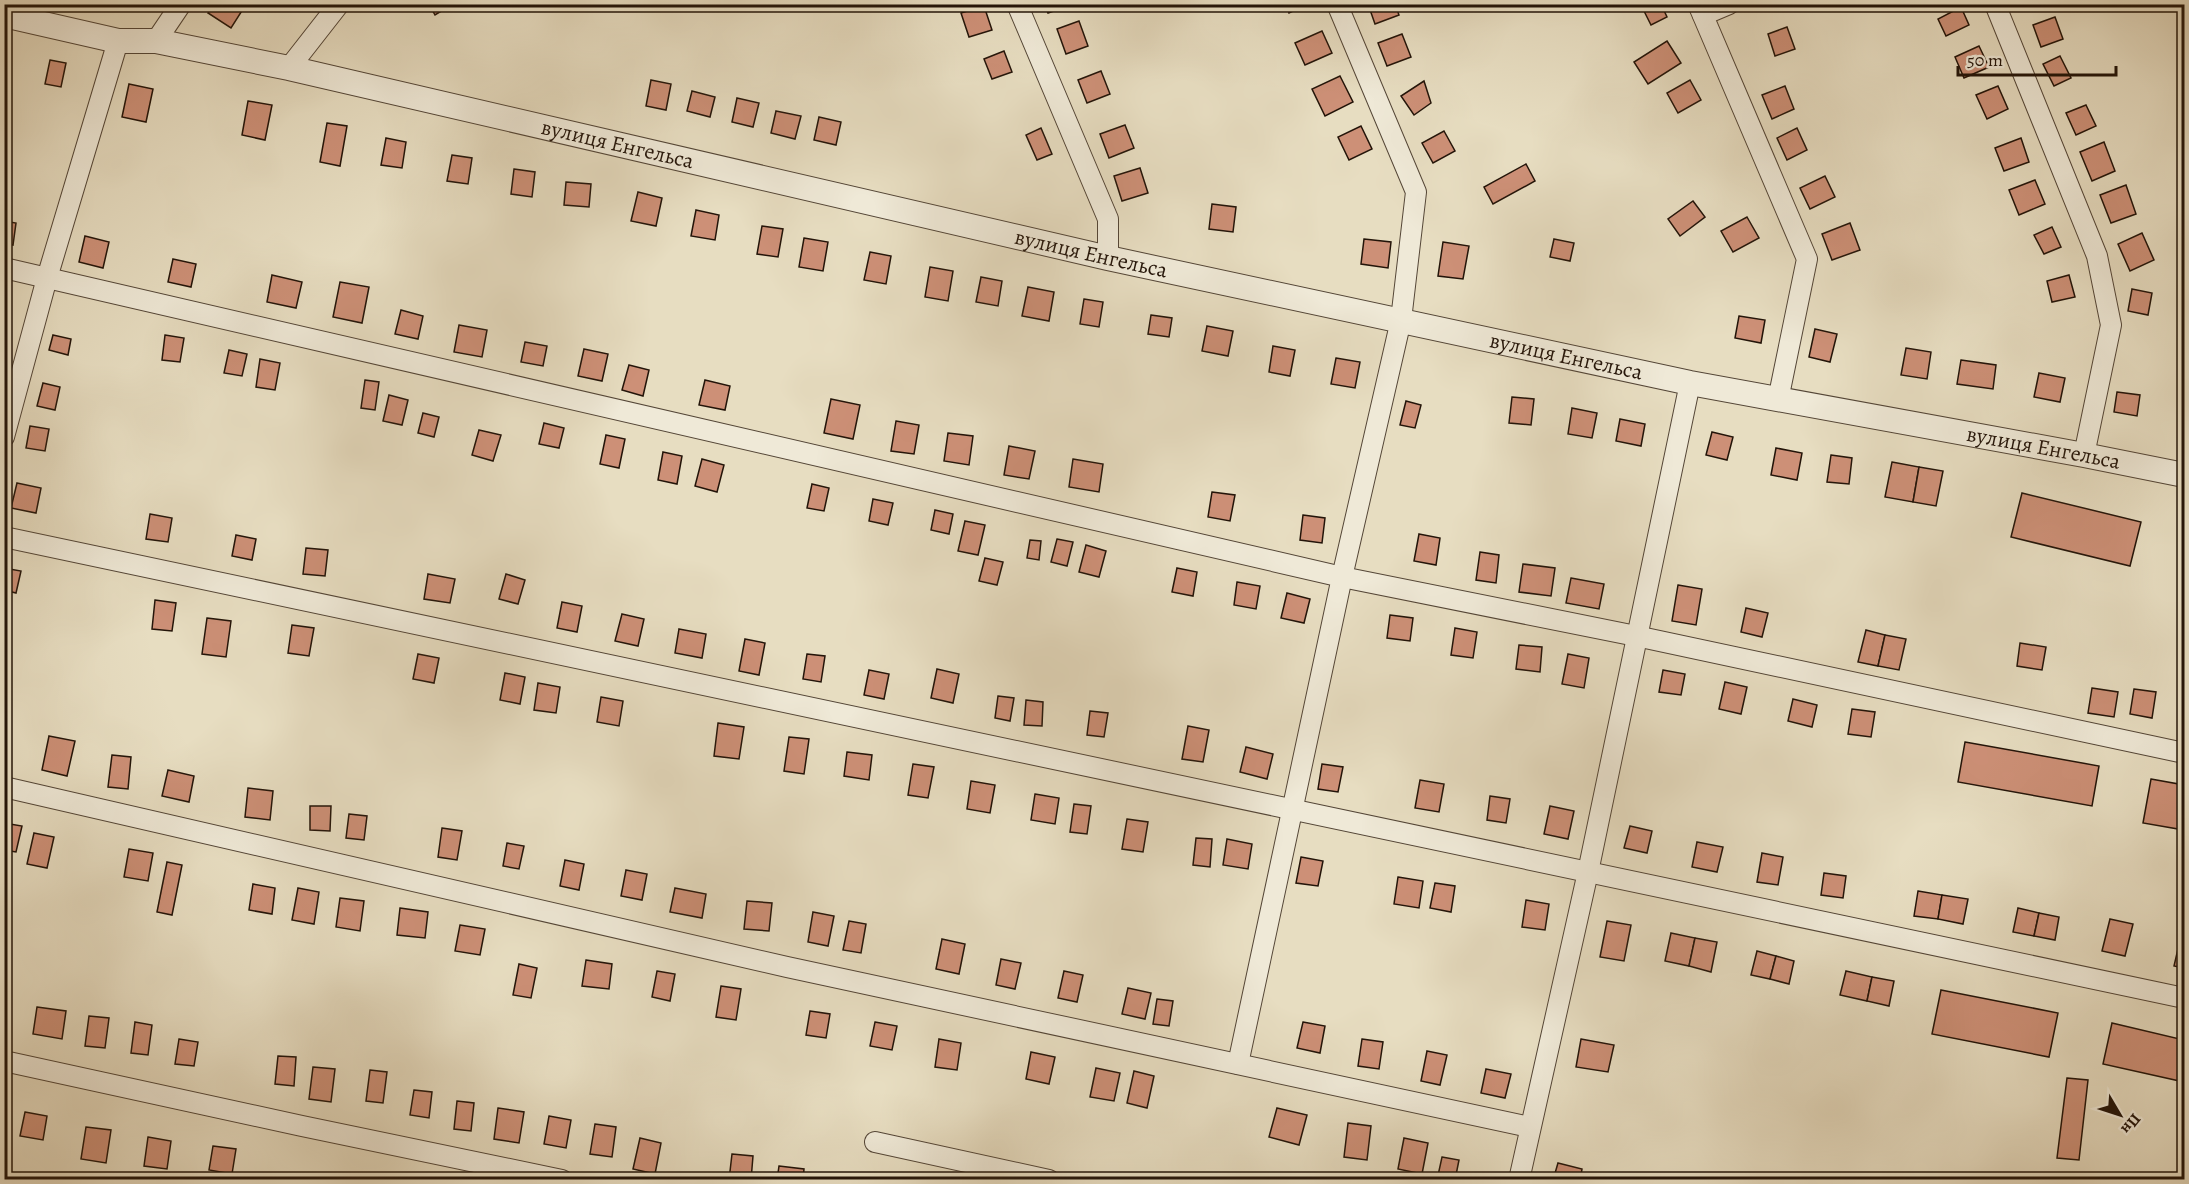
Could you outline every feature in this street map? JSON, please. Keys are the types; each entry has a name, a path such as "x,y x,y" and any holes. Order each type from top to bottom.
{"street":[{"path":"156,41 181,4"},
{"path":"289,68 339,4"},
{"path":"1017,4 1108,219 1108,258"},
{"path":"1238,1064 1342,577 1401,320 1416,192 1337,4"},
{"path":"1729,4 1700,10 1807,259 1778,400"},
{"path":"1995,4 2097,256 2111,325 2084,455"},
{"name":"вулиця Енгельса","path":"4,15 118,41 156,41 289,68 1108,258 1690,383 2084,455 2184,476"},
{"path":"4,437 47,278 118,41"},
{"path":"4,268 1342,577 1636,636 2184,753"},
{"path":"1518,1179 1588,872 1690,383"},
{"path":"4,537 2184,998"},
{"path":"4,787 776,964 1529,1127"},
{"path":"4,1061 302,1126 562,1179"},
{"path":"875,1142 1049,1179"}],"building":[{"path":"214,4 242,4 245,6 231,28 208,13"},
{"path":"429,4 453,4 435,15"},
{"path":"1044,4 1068,4 1068,6 1048,13"},
{"path":"1286,4 1308,4 1289,13"},
{"path":"1368,4 1395,4 1399,15 1375,24"},
{"path":"1661,4 1667,17 1651,25 1641,5"},
{"path":"984,6 992,30 969,37 961,13"},
{"path":"1961,7 1969,25 1946,36 1938,19"},
{"path":"2055,17 2063,39 2041,47 2033,25"},
{"path":"1079,21 1088,46 1066,54 1057,29"},
{"path":"1787,27 1795,49 1775,56 1768,34"},
{"path":"1322,31 1332,53 1305,65 1295,43"},
{"path":"1402,34 1411,57 1387,66 1378,43"},
{"path":"1667,41 1681,63 1648,84 1634,62"},
{"path":"1979,46 1989,67 1964,78 1955,57"},
{"path":"1004,51 1012,72 992,79 984,59"},
{"path":"2060,56 2071,78 2054,86 2043,64"},
{"path":"50,60 66,63 61,87 45,84"},
{"path":"1101,71 1110,94 1087,103 1078,80"},
{"path":"1340,76 1353,102 1325,116 1312,89"},
{"path":"651,80 671,84 666,110 646,106"},
{"path":"1690,80 1701,100 1678,113 1667,93"},
{"path":"1424,81 1431,103 1414,115 1401,96"},
{"path":"129,84 153,89 146,122 122,117"},
{"path":"1785,86 1794,109 1772,119 1762,95"},
{"path":"1998,86 2008,109 1987,119 1976,95"},
{"path":"692,91 715,97 710,117 687,111"},
{"path":"737,98 759,103 753,127 732,122"},
{"path":"248,101 272,105 265,140 242,135"},
{"path":"2086,105 2096,126 2076,135 2066,113"},
{"path":"776,111 801,116 795,139 771,133"},
{"path":"819,117 841,122 836,145 814,140"},
{"path":"327,123 347,126 340,166 320,162"},
{"path":"1125,125 1134,148 1109,158 1100,134"},
{"path":"1361,126 1372,149 1349,160 1338,137"},
{"path":"1041,128 1052,154 1037,160 1026,135"},
{"path":"1797,128 1807,150 1787,160 1777,138"},
{"path":"1444,131 1455,151 1433,163 1422,143"},
{"path":"386,138 406,142 402,168 381,165"},
{"path":"2021,138 2029,162 2004,171 1995,148"},
{"path":"2104,142 2115,171 2092,181 2080,152"},
{"path":"452,155 472,158 468,184 447,181"},
{"path":"1526,164 1535,181 1493,204 1484,187"},
{"path":"1140,168 1148,193 1122,201 1114,176"},
{"path":"514,169 535,172 532,197 511,194"},
{"path":"1825,176 1835,197 1810,209 1800,188"},
{"path":"2035,180 2045,204 2019,215 2009,190"},
{"path":"566,182 591,184 589,207 564,205"},
{"path":"2126,185 2136,214 2111,223 2100,195"},
{"path":"638,192 662,198 656,226 631,221"},
{"path":"1693,201 1705,217 1680,236 1668,219"},
{"path":"1212,204 1236,207 1233,232 1209,229"},
{"path":"696,210 719,215 715,240 691,236"},
{"path":"1747,217 1759,238 1733,252 1721,231"},
{"path":"4,221 16,223 13,245 4,243"},
{"path":"1850,223 1860,250 1832,260 1822,234"},
{"path":"762,226 783,229 778,257 757,254"},
{"path":"2052,227 2061,247 2044,254 2034,235"},
{"path":"2142,233 2154,260 2130,271 2118,244"},
{"path":"85,236 109,242 103,268 79,262"},
{"path":"804,238 828,242 823,271 799,267"},
{"path":"1364,239 1391,242 1388,268 1361,264"},
{"path":"1554,239 1574,243 1570,261 1550,257"},
{"path":"1443,242 1469,246 1463,279 1438,276"},
{"path":"870,252 891,256 886,284 864,280"},
{"path":"173,259 196,264 191,287 168,282"},
{"path":"930,267 953,271 948,301 925,297"},
{"path":"272,275 302,282 296,308 267,302"},
{"path":"2069,275 2075,297 2052,302 2047,281"},
{"path":"981,277 1002,281 998,306 976,302"},
{"path":"340,282 369,287 362,323 333,317"},
{"path":"1028,287 1054,292 1049,321 1022,316"},
{"path":"2132,289 2152,293 2148,315 2128,311"},
{"path":"1084,299 1103,302 1099,327 1080,324"},
{"path":"401,310 423,316 418,339 395,334"},
{"path":"1151,315 1172,318 1169,337 1148,334"},
{"path":"1739,316 1765,320 1761,343 1735,338"},
{"path":"459,325 487,330 482,357 454,352"},
{"path":"1207,326 1233,331 1228,356 1202,351"},
{"path":"1815,329 1837,334 1830,362 1809,357"},
{"path":"53,335 71,339 68,355 49,350"},
{"path":"165,335 184,338 180,362 162,360"},
{"path":"525,342 547,346 543,366 521,362"},
{"path":"1273,346 1295,350 1290,376 1269,372"},
{"path":"1906,348 1931,352 1927,379 1901,375"},
{"path":"584,349 608,354 602,381 578,376"},
{"path":"229,350 247,354 242,376 224,373"},
{"path":"1336,358 1360,362 1355,388 1331,384"},
{"path":"260,359 280,363 275,390 256,387"},
{"path":"1961,360 1996,365 1993,389 1957,384"},
{"path":"629,365 649,370 643,396 622,390"},
{"path":"2039,373 2065,378 2060,402 2034,397"},
{"path":"365,380 379,382 375,410 361,408"},
{"path":"705,380 730,386 725,410 699,405"},
{"path":"43,383 60,387 55,410 37,406"},
{"path":"2117,392 2140,395 2137,416 2114,412"},
{"path":"389,395 408,400 402,425 383,421"},
{"path":"1512,397 1534,399 1531,425 1509,423"},
{"path":"831,399 860,405 853,439 824,433"},
{"path":"1406,401 1421,405 1415,428 1400,425"},
{"path":"1572,408 1597,413 1592,438 1568,434"},
{"path":"423,413 439,417 434,437 418,433"},
{"path":"1620,419 1645,424 1641,446 1616,441"},
{"path":"896,421 919,425 914,454 891,451"},
{"path":"544,423 564,428 559,448 539,444"},
{"path":"30,426 49,429 45,451 26,448"},
{"path":"479,430 501,435 493,461 472,455"},
{"path":"1712,432 1733,437 1727,460 1706,455"},
{"path":"948,433 973,436 969,465 944,461"},
{"path":"606,435 625,439 619,468 600,464"},
{"path":"1009,446 1035,451 1029,479 1004,475"},
{"path":"1776,448 1802,453 1797,480 1771,475"},
{"path":"663,452 682,456 677,484 658,480"},
{"path":"1831,455 1852,458 1849,484 1827,482"},
{"path":"702,459 724,465 717,492 695,486"},
{"path":"1073,459 1103,464 1099,492 1069,487"},
{"path":"1892,462 1919,467 1913,502 1885,497"},
{"path":"1919,467 1943,471 1936,506 1913,502"},
{"path":"17,483 41,488 36,513 11,508"},
{"path":"812,484 829,488 824,511 807,508"},
{"path":"1212,492 1235,495 1230,521 1208,517"},
{"path":"2022,493 2141,522 2130,566 2011,537"},
{"path":"873,499 893,503 888,525 869,521"},
{"path":"935,510 953,514 949,534 931,530"},
{"path":"150,514 172,518 168,542 146,539"},
{"path":"1303,515 1325,518 1322,543 1300,540"},
{"path":"965,521 985,525 978,555 958,551"},
{"path":"1419,534 1440,538 1436,565 1414,561"},
{"path":"236,535 256,539 252,560 232,556"},
{"path":"1057,539 1073,542 1067,566 1051,562"},
{"path":"1030,540 1041,541 1039,560 1027,558"},
{"path":"1086,545 1106,551 1099,577 1079,572"},
{"path":"306,548 328,550 325,576 303,574"},
{"path":"1480,552 1499,555 1496,583 1476,580"},
{"path":"985,558 1003,562 997,585 979,581"},
{"path":"1523,564 1555,568 1551,596 1519,592"},
{"path":"4,568 21,571 16,593 4,590"},
{"path":"1177,568 1197,572 1193,596 1172,592"},
{"path":"428,574 455,579 450,603 424,599"},
{"path":"506,574 525,580 518,604 499,599"},
{"path":"1571,578 1604,584 1599,609 1566,603"},
{"path":"1237,582 1260,586 1256,609 1234,605"},
{"path":"1678,585 1702,589 1696,625 1672,621"},
{"path":"1287,593 1310,599 1304,623 1281,618"},
{"path":"155,600 176,603 172,631 152,629"},
{"path":"562,602 582,606 577,632 557,628"},
{"path":"1746,608 1768,613 1762,637 1741,632"},
{"path":"622,614 644,619 638,646 615,641"},
{"path":"1390,615 1413,618 1410,641 1387,638"},
{"path":"207,618 231,621 226,657 202,654"},
{"path":"292,625 314,628 309,656 288,653"},
{"path":"1455,628 1477,632 1473,658 1451,655"},
{"path":"679,629 706,634 702,658 675,653"},
{"path":"1866,630 1885,635 1878,666 1858,662"},
{"path":"1885,635 1906,639 1899,670 1878,666"},
{"path":"745,639 765,643 759,675 739,671"},
{"path":"2020,643 2046,647 2042,670 2017,666"},
{"path":"1519,645 1542,647 1540,672 1516,669"},
{"path":"418,654 439,658 434,683 413,679"},
{"path":"807,654 825,656 821,682 803,679"},
{"path":"1568,654 1589,658 1584,688 1562,684"},
{"path":"937,669 959,674 953,703 931,698"},
{"path":"869,670 889,674 884,699 864,695"},
{"path":"1663,670 1685,674 1681,695 1659,692"},
{"path":"505,673 525,677 520,704 500,700"},
{"path":"1725,682 1747,687 1741,714 1719,709"},
{"path":"538,683 560,687 556,713 534,710"},
{"path":"2092,688 2118,692 2114,717 2088,713"},
{"path":"2134,689 2156,692 2152,718 2130,714"},
{"path":"998,696 1014,698 1010,721 995,718"},
{"path":"601,697 623,701 619,726 597,722"},
{"path":"1793,699 1817,705 1812,727 1788,721"},
{"path":"1026,700 1043,702 1042,726 1024,725"},
{"path":"1852,709 1875,712 1871,737 1848,734"},
{"path":"1090,711 1108,713 1104,737 1087,735"},
{"path":"718,723 744,727 739,759 714,756"},
{"path":"1188,726 1209,730 1203,762 1182,759"},
{"path":"49,736 75,741 67,776 42,770"},
{"path":"789,737 809,739 804,774 784,771"},
{"path":"1965,742 2099,766 2092,806 1958,782"},
{"path":"1246,747 1273,754 1267,779 1240,772"},
{"path":"847,752 872,755 869,780 844,776"},
{"path":"112,755 131,757 128,789 108,787"},
{"path":"913,764 934,767 928,798 908,795"},
{"path":"1322,764 1343,767 1338,792 1318,789"},
{"path":"168,770 194,776 189,802 162,796"},
{"path":"2151,779 2184,785 2184,830 2143,823"},
{"path":"1420,780 1444,784 1439,812 1415,808"},
{"path":"971,781 995,785 990,813 967,809"},
{"path":"248,788 273,791 270,820 245,817"},
{"path":"1035,794 1059,798 1055,824 1031,820"},
{"path":"1490,796 1510,799 1506,823 1487,820"},
{"path":"1074,804 1091,806 1087,834 1070,832"},
{"path":"310,806 331,806 330,831 310,830"},
{"path":"1550,806 1574,811 1568,839 1544,834"},
{"path":"349,814 367,816 364,840 346,838"},
{"path":"1127,819 1148,822 1143,852 1122,849"},
{"path":"4,823 22,826 16,852 4,850"},
{"path":"1630,826 1652,831 1647,853 1624,848"},
{"path":"442,828 462,831 457,860 438,857"},
{"path":"34,833 54,837 47,868 27,864"},
{"path":"1196,838 1212,839 1210,867 1193,865"},
{"path":"1227,839 1252,844 1248,869 1223,865"},
{"path":"1697,842 1723,847 1717,872 1692,867"},
{"path":"507,843 524,846 519,869 503,866"},
{"path":"129,849 153,853 148,881 124,877"},
{"path":"1762,853 1783,857 1778,885 1757,882"},
{"path":"1301,857 1323,861 1318,886 1296,883"},
{"path":"565,860 584,864 579,890 560,886"},
{"path":"167,862 182,865 172,915 157,912"},
{"path":"626,870 647,874 642,900 621,896"},
{"path":"1824,873 1846,876 1843,898 1821,895"},
{"path":"1398,877 1423,881 1419,908 1394,904"},
{"path":"1435,883 1455,886 1451,912 1430,908"},
{"path":"253,884 275,888 272,914 249,910"},
{"path":"298,888 319,892 314,924 292,920"},
{"path":"675,888 706,894 702,918 670,912"},
{"path":"1918,891 1942,895 1938,919 1914,916"},
{"path":"1942,895 1968,899 1963,924 1938,919"},
{"path":"340,898 364,901 360,931 336,927"},
{"path":"1526,900 1549,904 1545,930 1522,927"},
{"path":"747,901 772,903 769,931 744,929"},
{"path":"400,908 428,912 425,938 397,935"},
{"path":"2018,908 2039,913 2034,936 2013,932"},
{"path":"813,912 834,916 828,946 808,942"},
{"path":"2039,913 2059,917 2055,940 2034,936"},
{"path":"2110,919 2133,924 2125,956 2102,951"},
{"path":"849,921 866,924 861,953 843,950"},
{"path":"1607,921 1631,925 1624,961 1600,957"},
{"path":"460,925 485,929 480,955 455,951"},
{"path":"1671,933 1695,938 1689,966 1665,961"},
{"path":"2181,936 2184,937 2184,968 2174,966"},
{"path":"1695,938 1717,942 1711,972 1689,966"},
{"path":"942,939 965,944 959,974 936,969"},
{"path":"1757,951 1776,956 1770,979 1751,975"},
{"path":"1776,956 1794,961 1789,984 1770,979"},
{"path":"1001,959 1021,963 1015,989 996,985"},
{"path":"586,960 612,964 609,989 582,986"},
{"path":"519,964 537,968 531,998 513,995"},
{"path":"657,971 675,974 670,1001 652,997"},
{"path":"1064,971 1083,975 1077,1002 1058,998"},
{"path":"1846,971 1872,977 1867,1001 1840,995"},
{"path":"1872,977 1894,981 1889,1006 1867,1001"},
{"path":"721,986 741,989 736,1020 716,1017"},
{"path":"1128,988 1151,993 1145,1019 1122,1014"},
{"path":"1941,990 2058,1013 2049,1057 1932,1034"},
{"path":"1157,999 1173,1001 1169,1026 1153,1024"},
{"path":"4,1007 11,1008 8,1037 4,1037"},
{"path":"37,1007 66,1011 62,1039 33,1034"},
{"path":"810,1011 830,1014 826,1038 806,1035"},
{"path":"89,1016 109,1018 105,1048 85,1046"},
{"path":"135,1022 152,1025 148,1055 131,1053"},
{"path":"875,1022 897,1026 892,1050 870,1046"},
{"path":"1303,1022 1325,1026 1320,1053 1297,1048"},
{"path":"2112,1023 2184,1040 2184,1082 2103,1064"},
{"path":"179,1039 198,1042 194,1066 175,1064"},
{"path":"939,1039 961,1043 957,1070 935,1067"},
{"path":"1362,1039 1383,1042 1379,1069 1358,1066"},
{"path":"1581,1039 1614,1045 1608,1072 1576,1067"},
{"path":"1427,1051 1447,1055 1440,1085 1421,1081"},
{"path":"1031,1052 1055,1057 1049,1084 1026,1079"},
{"path":"278,1056 296,1057 294,1086 275,1084"},
{"path":"313,1067 335,1069 331,1102 309,1099"},
{"path":"1096,1068 1120,1073 1114,1101 1090,1097"},
{"path":"1486,1069 1511,1074 1505,1098 1481,1093"},
{"path":"370,1070 387,1072 383,1103 366,1101"},
{"path":"1134,1071 1154,1076 1147,1108 1127,1103"},
{"path":"2067,1078 2088,1080 2079,1160 2057,1158"},
{"path":"414,1090 432,1092 429,1118 410,1115"},
{"path":"457,1101 474,1103 471,1131 454,1129"},
{"path":"498,1108 524,1112 519,1143 494,1139"},
{"path":"1277,1108 1307,1115 1299,1145 1269,1137"},
{"path":"25,1112 47,1116 43,1140 20,1136"},
{"path":"549,1116 571,1120 566,1148 544,1144"},
{"path":"1348,1123 1371,1126 1367,1160 1344,1157"},
{"path":"595,1124 616,1127 612,1157 590,1154"},
{"path":"86,1127 111,1130 106,1163 81,1159"},
{"path":"148,1137 171,1141 167,1169 144,1166"},
{"path":"640,1138 661,1143 655,1174 633,1169"},
{"path":"1404,1138 1428,1143 1422,1174 1398,1169"},
{"path":"213,1146 236,1149 232,1174 209,1170"},
{"path":"732,1154 753,1156 751,1180 729,1180"},
{"path":"1442,1157 1459,1160 1455,1180 1437,1180"},
{"path":"1558,1163 1582,1169 1580,1180 1553,1180"},
{"path":"779,1166 804,1169 803,1180 777,1180"}]}
